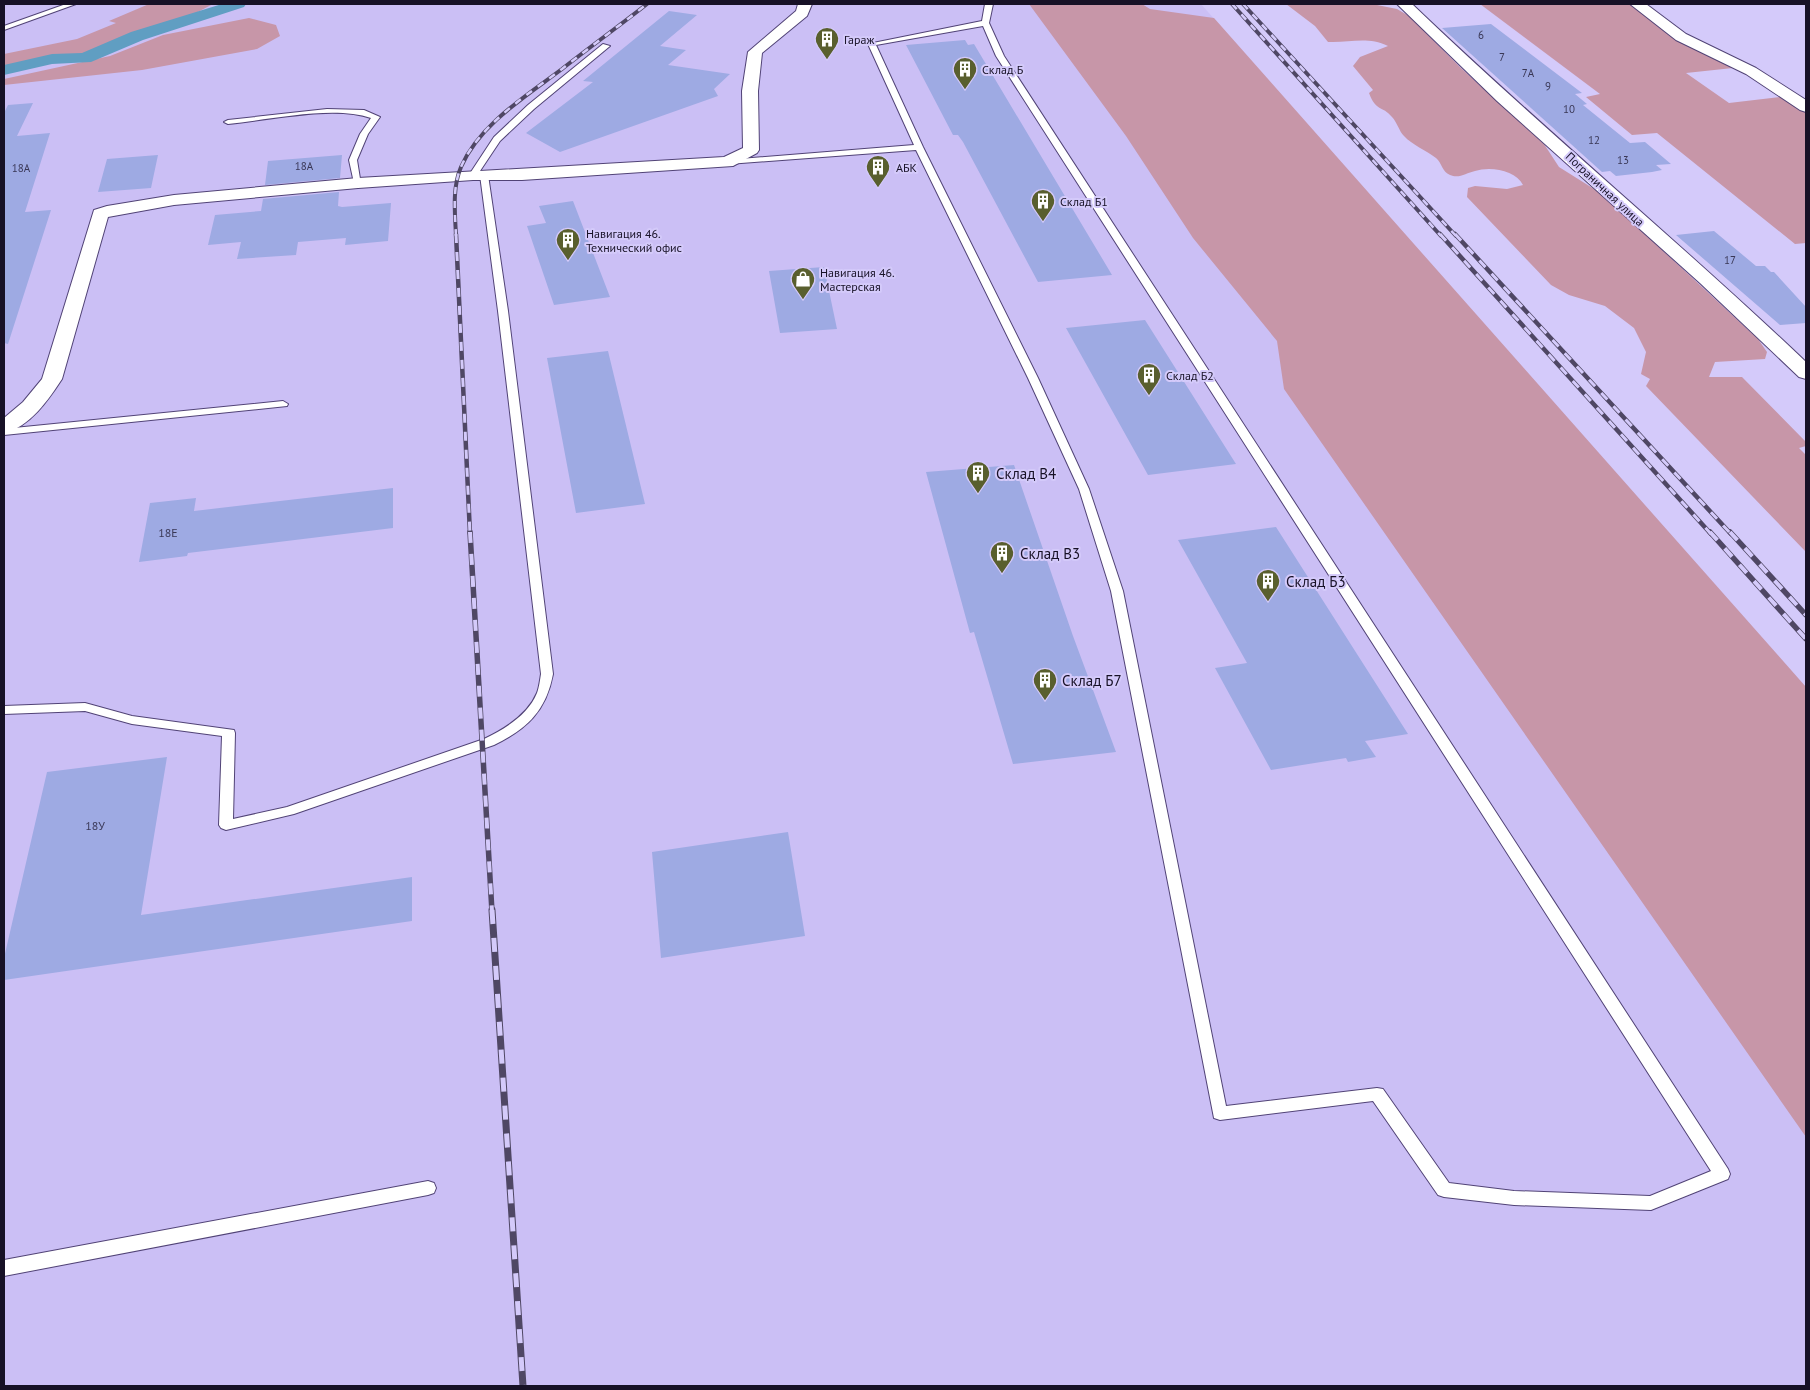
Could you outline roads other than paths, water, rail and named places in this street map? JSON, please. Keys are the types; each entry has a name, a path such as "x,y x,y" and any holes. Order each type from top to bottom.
{"street":[{"path":"4,427 39,399 52,379 100,214 107,211 174,200 358,184 479,175 522,175 727,162 751,150 750,91 755,52 802,13 805,4"},
{"name":"Пограничная улица","path":"1404,4 1471,70 1570,156 1806,373"},
{"path":"1637,4 1686,40 1751,72 1806,107"}],"lane":[{"path":"4,28 72,4"},
{"path":"985,23 872,44 919,146 1033,378 1084,489 1117,591 1220,1114 1376,1094 1444,1190 1514,1198 1651,1203 1722,1174 1005,65 985,23 989,4"},
{"path":"4,710 85,707 132,720 229,733 226,825 289,811 474,748 508,733 528,716 543,694 548,674 479,175 497,139 531,107 606,46"},
{"path":"228,122 346,110 367,112 376,117 364,134 352,160 358,184"},
{"path":"727,162 919,146"},
{"path":"4,432 283,404"},
{"path":"4,1268 428,1188"}],"waterway":[{"path":"4,70 52,59 85,58 137,36 238,4"}],"railway":[{"path":"456,236 456,183 461,167 479,138 505,112 647,4"},
{"path":"1232,4 1441,236"},
{"path":"1243,4 1456,236"},
{"path":"456,234 470,534"},
{"path":"1440,234 1711,534"},
{"path":"1455,234 1731,534"},
{"path":"470,532 492,912"},
{"path":"1710,532 1806,639"},
{"path":"1730,532 1806,615"},
{"path":"492,910 523,1386"}],"place":[{"name":"Гараж","path":"827,60"},
{"name":"Склад Б","path":"965,90"},
{"name":"АБК","path":"878,188"},
{"name":"Склад Б1","path":"1043,222"},
{"name":"Навигация 46. Технический офис","path":"568,261"},
{"name":"Навигация 46. Мастерская","path":"803,300"},
{"name":"Склад Б2","path":"1149,396"},
{"name":"Склад В4","path":"978,494"},
{"name":"Склад В3","path":"1002,574"},
{"name":"Склад Б3","path":"1268,602"},
{"name":"Склад Б7","path":"1045,701"}]}
